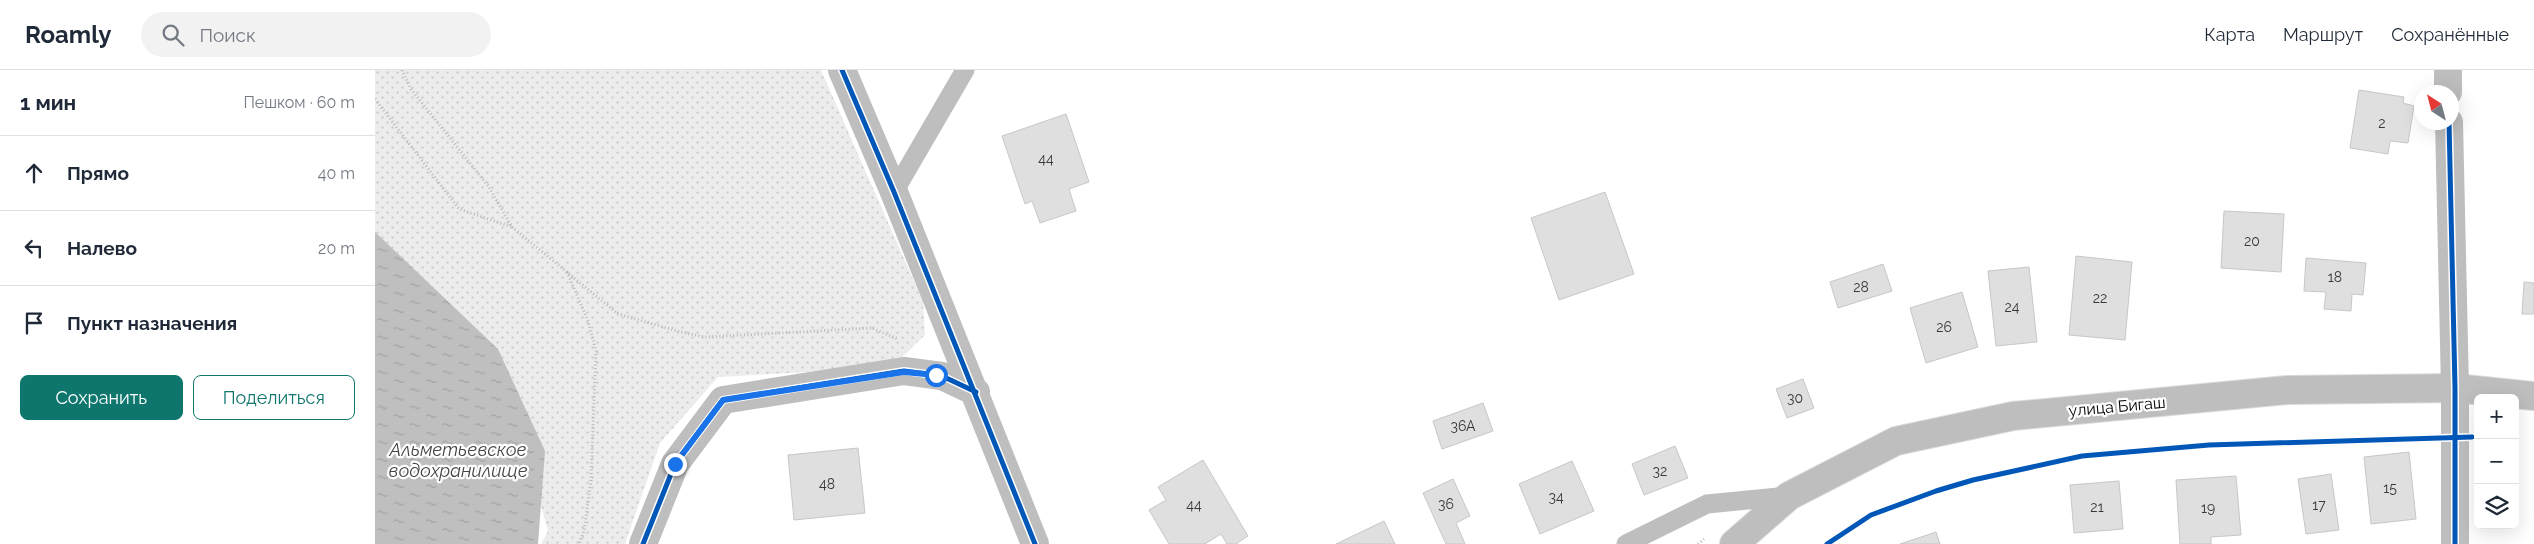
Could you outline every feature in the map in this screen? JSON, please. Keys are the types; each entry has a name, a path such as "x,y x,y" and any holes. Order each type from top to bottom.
{"street":[{"path":"842,70 894,192 1035,544"},
{"path":"2448,70 2448,85"},
{"path":"2449,130 2455,388 2455,544"},
{"path":"643,544 675,464 723,400 904,372 942,376 975,392"},
{"name":"улица Бигаш","path":"1734,544 1789,496 1897,441 2013,416 2287,390 2455,388 2534,396"}],"lane":[{"path":"894,192 965,70"},
{"path":"1626,544 1707,504 1789,496"}],"path":[{"path":"402,70 411,89 489,188 512,227 618,314 705,337 872,328 902,341"},
{"path":"375,99 459,209 512,227"},
{"path":"566,271 588,321 596,351 591,481 584,531 579,544"},
{"path":"1827,544 1871,515 1935,491 1973,480 2082,456 2209,444 2455,437"}],"shaded area":[{"path":"375,70 821,70 923,302 925,335 899,360 807,372 718,377 660,443 625,544 541,544 548,531 523,440 375,260"}],"water":[{"name":"Альметьевское водохранилище","path":"375,232 498,349 545,451 538,544 375,544"}],"building":[{"path":"2359,90 2404,97 2403,103 2414,106 2408,143 2390,141 2388,154 2350,148"},
{"path":"1066,114 1089,182 1069,189 1076,211 1040,223 1032,201 1025,204 1002,136"},
{"path":"1605,192 1634,274 1559,300 1531,218"},
{"path":"2224,211 2284,214 2281,272 2221,268"},
{"path":"2076,256 2132,262 2125,340 2069,335"},
{"path":"2306,258 2366,263 2363,295 2352,294 2351,311 2324,309 2326,292 2304,291"},
{"path":"1883,264 1892,291 1838,308 1830,282"},
{"path":"2029,267 2037,342 1996,346 1988,271"},
{"path":"2524,282 2534,283 2534,314 2522,314"},
{"path":"1962,292 1978,347 1926,363 1910,308"},
{"path":"1803,379 1814,408 1787,418 1776,389"},
{"path":"1483,403 1493,431 1442,449 1433,421"},
{"path":"1675,446 1688,478 1644,495 1632,464"},
{"path":"858,448 865,513 794,520 788,455"},
{"path":"2409,452 2416,519 2371,524 2364,457"},
{"path":"1203,460 1248,536 1236,544 1227,544 1221,534 1205,544 1169,544 1149,510 1166,500 1158,487"},
{"path":"1572,461 1594,511 1540,534 1519,484"},
{"path":"2331,474 2339,530 2306,534 2298,479"},
{"path":"2236,476 2241,535 2211,537 2211,544 2180,544 2176,480"},
{"path":"1453,479 1470,516 1456,523 1465,544 1446,544 1423,493"},
{"path":"2119,481 2123,529 2074,533 2070,485"},
{"path":"1384,521 1395,544 1336,544"},
{"path":"1936,532 1940,544 1900,544"}],"cycle path":[{"path":"842,70 894,192 1035,544"},
{"path":"2449,130 2455,388 2455,544"},
{"path":"643,544 675,464 723,400 904,371 942,376 976,392"},
{"path":"1827,544 1871,515 1936,491 1973,480 2082,456 2209,445 2472,437"}],"route":[{"path":"675,464 723,400 904,372 936,375"}]}
